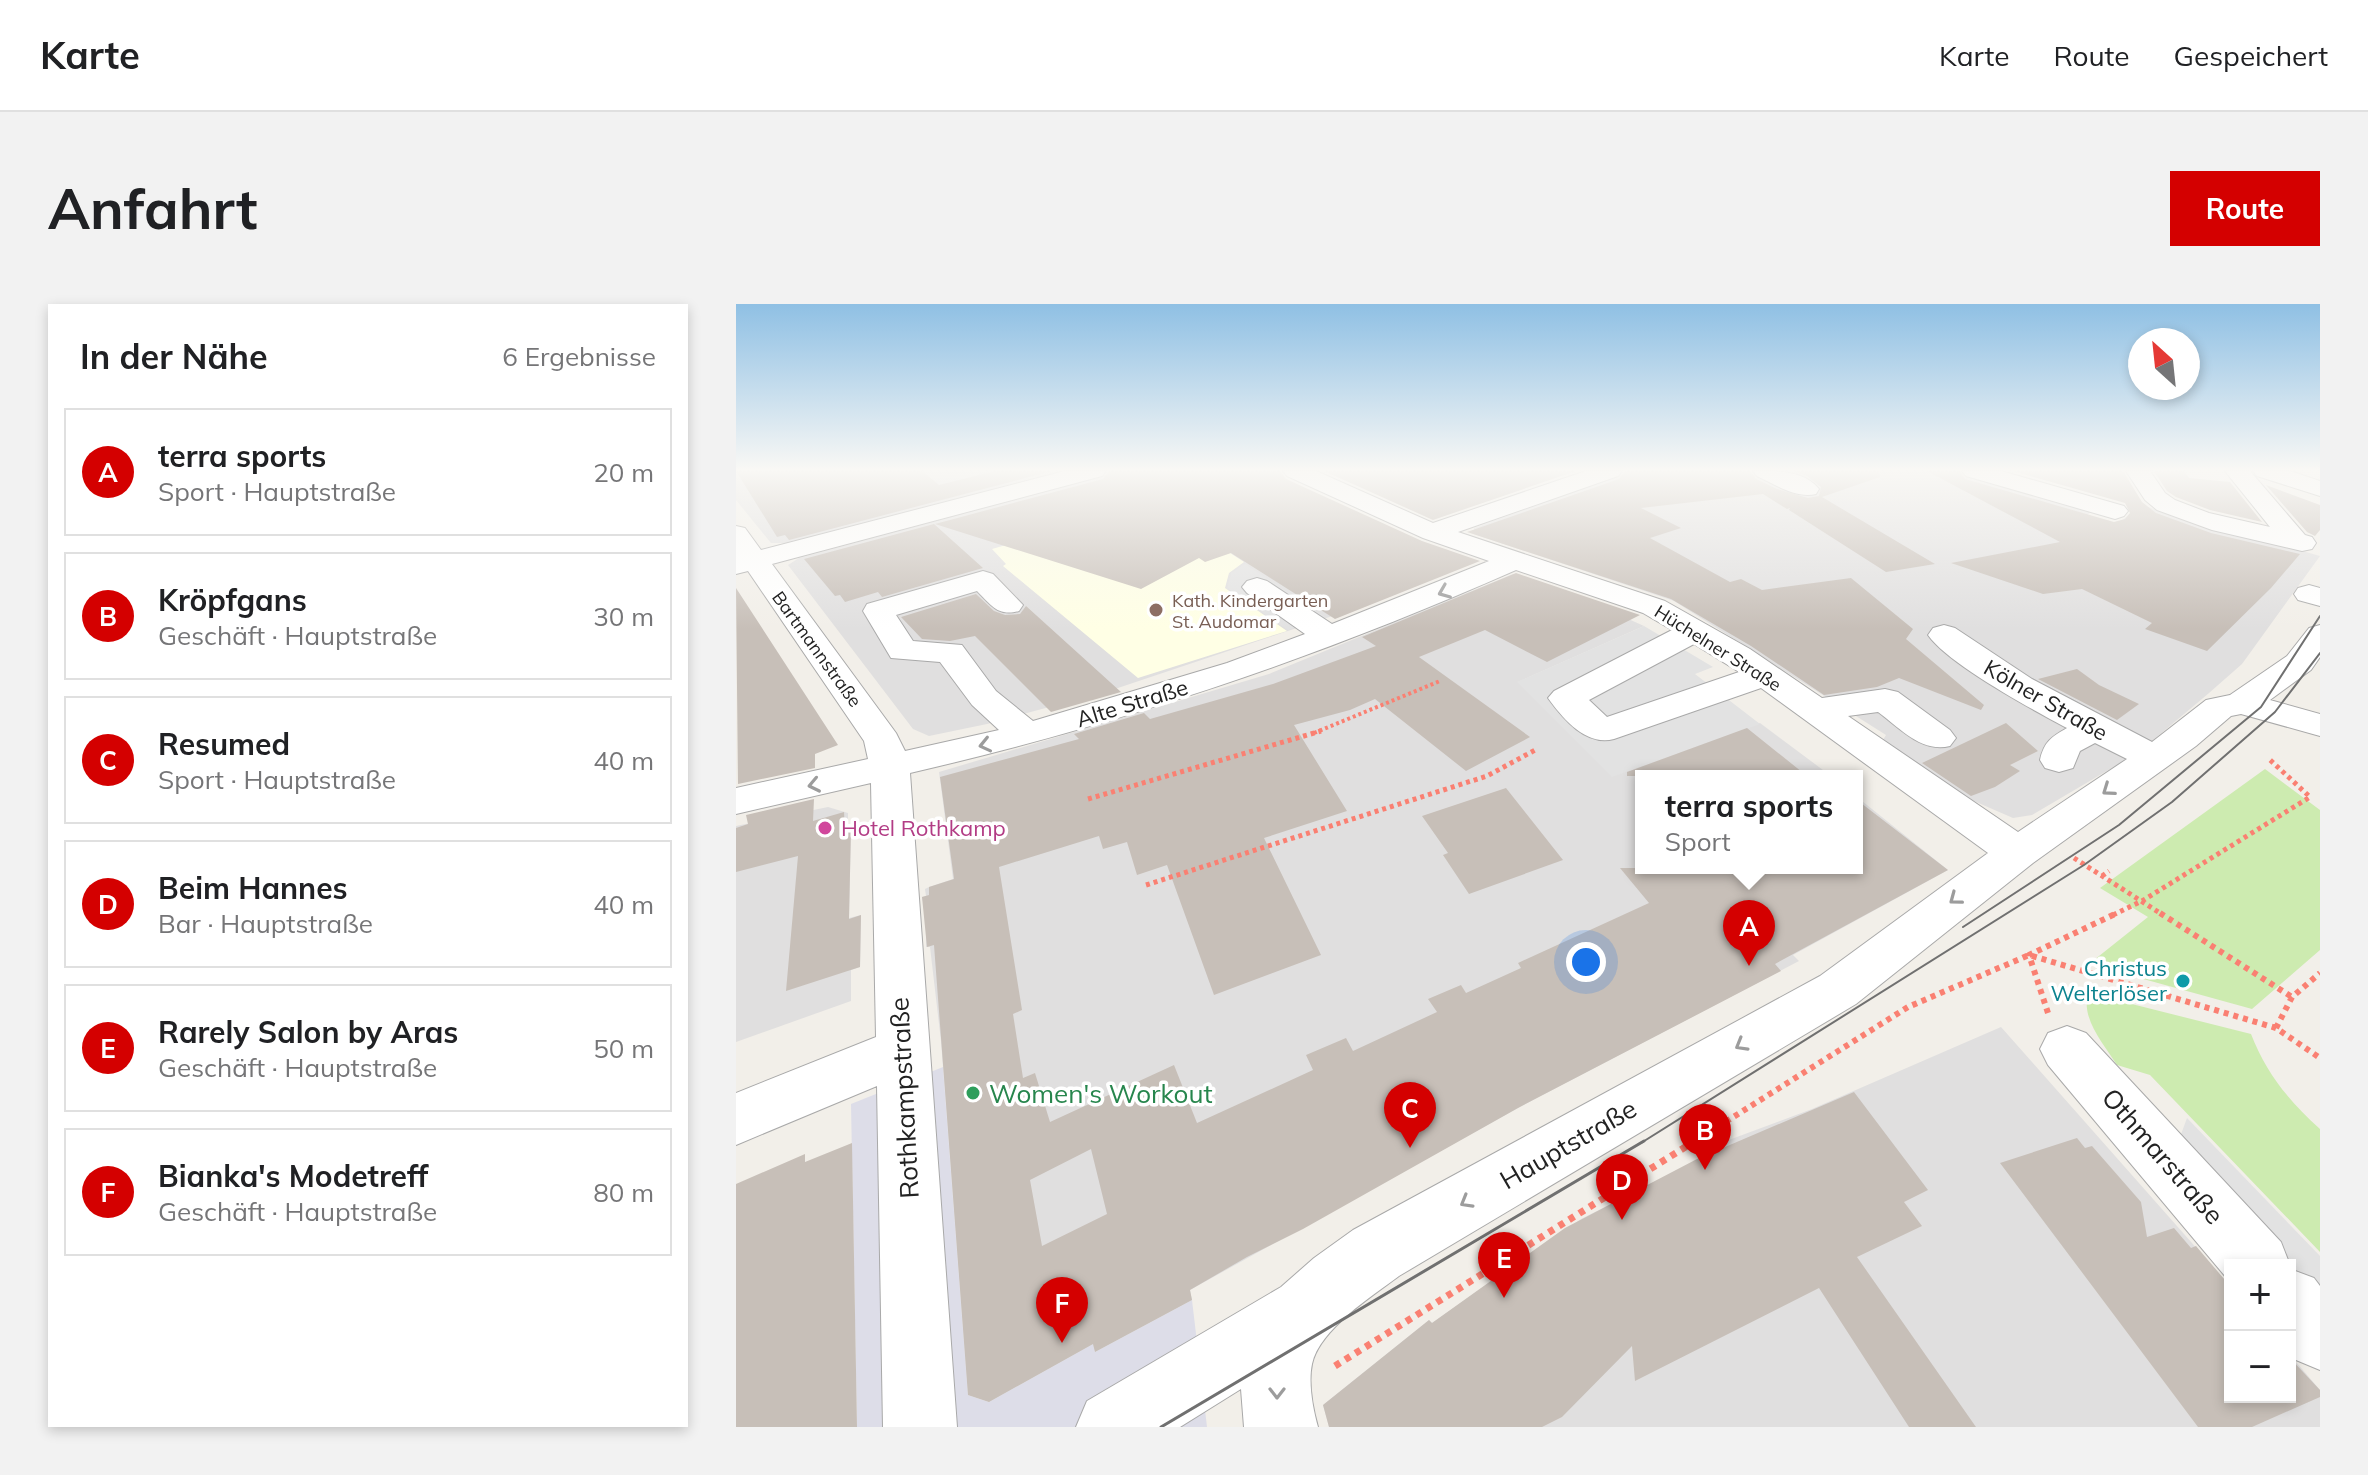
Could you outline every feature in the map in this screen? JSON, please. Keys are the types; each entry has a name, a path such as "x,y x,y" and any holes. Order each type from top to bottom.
{"street":[{"path":"741,553 868,523"},
{"name":"Hüchelner Straße","path":"1413,523 1654,607 2029,845"},
{"path":"1432,532 1457,523"},
{"path":"2222,523 2308,545"},
{"path":"2286,523 2308,545"},
{"name":"Bartmannstraße","path":"741,553 883,741 890,768"},
{"name":"Alte Straße","path":"736,801 1027,735 1239,670 1471,581 1515,560"},
{"path":"1008,605 983,580 878,611 903,651 950,652 984,698 1027,735"},
{"path":"1257,587 1328,636"},
{"path":"1695,631 1566,698 1601,731 1765,675"},
{"name":"Kölner Straße","path":"1944,635 2001,678 2154,758"},
{"path":"2029,845 2154,758 2219,708 2242,703 2299,663 2320,635"},
{"path":"1814,710 1885,700 1937,738"},
{"path":"2242,703 2320,725"},
{"path":"2059,760 2062,746 2094,728"},
{"name":"Rothkampstraße","path":"890,768 920,1427"},
{"name":"Hauptstraße","path":"1113,1427 1305,1311 1337,1281 1376,1253 1838,990 2029,845"},
{"name":"Othmarstraße","path":"2067,1049 2253,1259"},
{"path":"736,1119 901,1051"},
{"path":"2296,1309 2320,1336"},
{"path":"1281,1427 1277,1358 1305,1311"}],"path":[{"path":"1088,799 1321,731 1440,681"},
{"path":"1146,885 1487,776 1537,749"},
{"path":"2268,758 2310,797 2320,802"},
{"path":"1305,1311 1334,1367 1908,1007 2029,955 2142,901 2310,797"},
{"path":"2029,845 2102,876 2292,997"},
{"path":"2102,876 2109,871"},
{"path":"2029,955 2276,1028 2320,1058"},
{"path":"2029,955 2045,1005 2067,1049"},
{"path":"2276,1028 2292,997 2320,973"}],"shaded area":[{"path":"755,523 861,523 786,543 771,543"},
{"path":"927,523 1228,523 1383,599 1112,690 987,724 929,736 913,729 788,565 799,558"},
{"name":"Kath. Kindergarten St. Audomar","path":"1082,523 1184,523 1244,562 1229,573 1225,588 1287,631 1138,678 1003,566 1006,564 992,549"},
{"path":"1487,523 2099,523 2111,529 2118,523 2206,523 2320,556 2242,664 2209,693 2139,752 2032,815 2013,818 1967,798 1883,740 1886,735 1674,601 1474,534 1474,528"},
{"path":"1245,564 1325,617 1288,630 1227,588 1231,573"},
{"path":"1513,574 1644,626 1518,682 1747,728 1760,723 1823,770 1635,770 1635,874 1863,874 1863,802 1948,870 1793,955 1799,961 1518,1108 1190,1290 1192,1300 1095,1352 1092,1345 989,1402 968,1395 941,1041 930,947 926,947 926,933 930,931 922,897 926,896 925,889 953,879 939,772 1269,674"},
{"path":"1644,626 1713,667 1695,674 1760,724 1612,777 1517,682"},
{"path":"828,807 848,813 848,828 851,828 849,918 861,915 860,967 851,970 851,1001 736,1042 736,826"},
{"path":"2001,1027 2224,1279 2224,1403 2296,1403 2296,1362 2320,1390 2320,1427 1329,1427 1323,1405 1429,1320 1432,1323 1581,1219 1720,1149 1718,1144 1812,1109"},
{"path":"943,1067 968,1395 989,1402 1093,1344 1095,1352 1192,1300 1207,1427 857,1427 851,1104"},
{"path":"2187,1118 2320,1256 2320,1305 2296,1279 2296,1259 2284,1259 2176,1148"}],"green space":[{"path":"2265,769 2320,810 2320,950 2252,1009 2089,964 2148,917 2100,888"},
{"path":"2088,993 2251,1034 2280,1086 2320,1129 2320,1252 2150,1075 2117,1065 2090,1021"}],"building":[{"path":"769,523 852,523 789,540 785,535 777,537"},
{"path":"1383,523 1480,561 1335,619 1231,553 1205,562 1199,558 1141,589 935,524"},
{"path":"1492,523 1672,523 1681,528 1650,538 1730,582 1741,579 1762,590 1851,578 1913,629 1906,639 1984,705 1981,710 1899,678 1877,687 1824,695 1751,646 1671,599 1467,532"},
{"path":"1810,523 1867,523 1935,564 1886,572"},
{"path":"2025,523 2185,523 2211,533 2300,554 2271,588 2207,651 2145,629 2152,623 2082,589 2043,594 1951,563 2060,542"},
{"path":"2300,523 2320,523 2320,530 2315,536"},
{"path":"934,524 983,568 882,597 878,592 845,602 840,595 835,596 804,559"},
{"path":"1516,573 1640,615 1547,662 1485,630 1419,657 1530,737 1466,771 1375,699 1350,710 1294,725 1347,811 1264,838 1321,955 1214,995 1167,865 1137,875 1127,842 1103,849 1099,836 999,867 1022,1010 1013,1014 1023,1078 1035,1073 1050,1122 1174,1065 1197,1123 1313,1070 1306,1055 1346,1038 1353,1051 1437,1012 1428,999 1461,985 1466,993 1521,968 1518,963 1649,903 1620,868 1635,868 1635,874 1863,874 1863,805 1948,870 1775,964 1781,971 1518,1108 1303,1229 1247,1257 1190,1290 1192,1300 1095,1352 1093,1344 989,1402 968,1395 934,945 927,947 922,897 929,895 929,887 954,879 940,777 1079,739 1074,734 1144,713 1150,719 1273,684 1376,646 1362,637","holes":["1091,1149 1107,1214 1042,1246 1030,1180"]},
{"path":"736,588 838,745 815,754 815,768 738,784"},
{"path":"976,594 994,611 1005,615 1020,614 1026,606 1121,692 1051,712 975,636 950,641 922,639 901,617"},
{"path":"2077,669 2099,685 2139,704 2117,720 2038,679"},
{"path":"2006,723 2038,751 2010,765 2020,771 1995,787 1971,796 1922,763"},
{"path":"1747,728 1800,770 1635,770 1635,776 1627,776 1627,772"},
{"path":"1506,788 1563,860 1469,894 1443,855 1448,853 1422,816"},
{"path":"814,799 813,821 844,812 845,830 851,828 849,919 861,915 860,967 786,991 798,856 736,872 736,828 748,824 746,815"},
{"path":"1854,1092 1928,1190 1904,1202 1922,1226 1857,1257 1976,1427 1909,1427 1819,1288 1635,1381 1632,1346 1562,1417 1542,1427 1329,1427 1323,1405 1429,1320 1432,1323 1565,1228 1697,1159"},
{"path":"2077,1138 2085,1148 2092,1146 2141,1202 2147,1237 2174,1228 2191,1248 2196,1246 2224,1279 2224,1403 2296,1403 2296,1364 2320,1390 2320,1397 2252,1427 2198,1427 2000,1163"},
{"path":"852,1143 857,1427 736,1427 736,1184 805,1154 805,1162"}],"tram line":[{"path":"1963,927 2119,825 2261,707 2320,616"},
{"path":"1641,1143 2084,865 2172,802 2275,712 2320,653"},
{"path":"1161,1427 1644,1141"}],"place":[{"name":"Kath. Kindergarten St. Audomar","path":"1156,610"},
{"name":"Hotel Rothkamp","path":"825,828"},
{"name":"terra sports","path":"1749,966"},
{"name":"Christus Welterlöser","path":"2183,981"},
{"name":"Women's Workout","path":"973,1093"},
{"name":"Resumed","path":"1410,1148"},
{"name":"Kröpfgans","path":"1705,1170"},
{"name":"Beim Hannes","path":"1622,1220"},
{"name":"Rarely Salon by Aras","path":"1504,1298"},
{"name":"Bianka's Modetreff","path":"1062,1343"}]}
